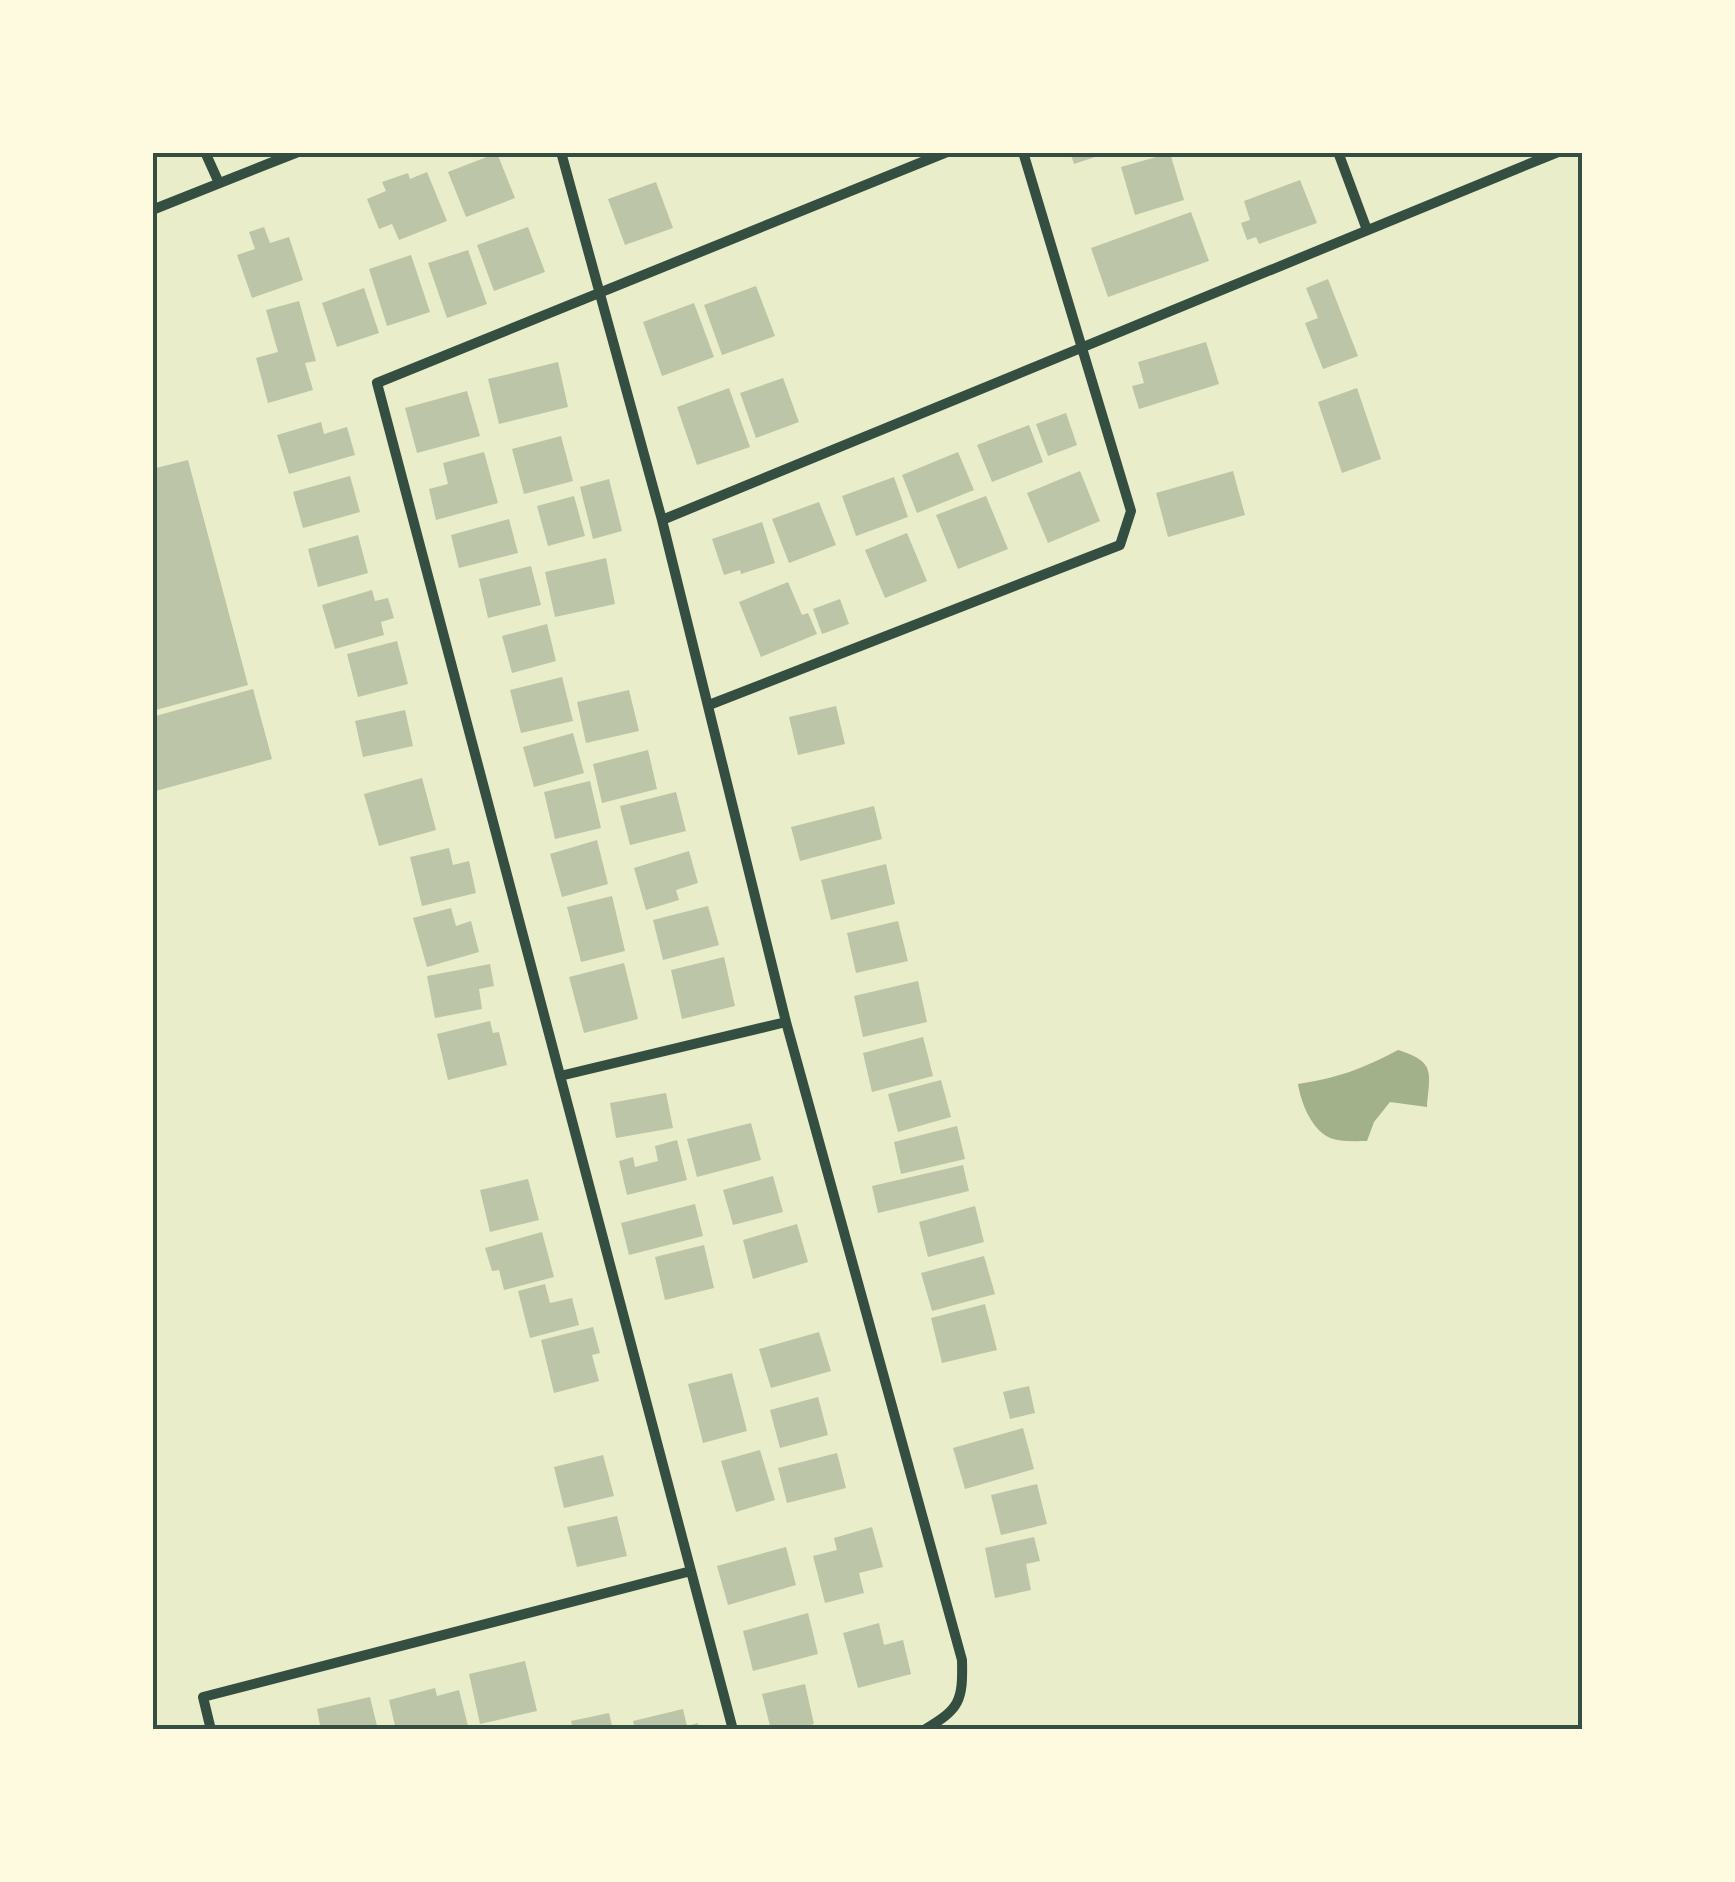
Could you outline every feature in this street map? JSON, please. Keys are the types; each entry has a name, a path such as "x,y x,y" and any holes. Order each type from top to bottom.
{"street":[{"path":"205,152 219,184"},
{"path":"152,210 298,152"},
{"path":"561,152 662,520 786,1022 962,1660 963,1688 951,1714 924,1730"},
{"path":"732,1730 377,383 947,152"},
{"path":"709,705 1120,545 1131,511 1023,152"},
{"path":"1338,152 1367,230"},
{"path":"662,520 1558,152"},
{"path":"560,1076 786,1022"},
{"path":"211,1730 203,1697 690,1570"}],"shaded area":[{"path":"1398,1050 1425,1064 1429,1085 1427,1107 1390,1102 1374,1122 1367,1141 1337,1140 1313,1124 1298,1084 1350,1072"}],"building":[{"path":"1070,152 1107,152 1107,153 1074,164"},
{"path":"497,153 515,198 466,217 448,172"},
{"path":"1170,153 1184,200 1135,215 1121,167"},
{"path":"427,172 447,221 399,240 392,224 379,229 367,199 386,191 382,182 408,173 410,179"},
{"path":"1300,180 1317,223 1259,244 1256,237 1247,240 1241,223 1250,220 1244,201"},
{"path":"656,182 673,228 625,245 608,199"},
{"path":"1191,212 1209,261 1108,297 1091,248"},
{"path":"264,227 270,243 289,237 303,280 252,298 237,255 255,249 249,232"},
{"path":"528,227 545,272 494,291 477,245"},
{"path":"468,250 487,304 447,318 428,263"},
{"path":"411,255 430,312 387,326 369,269"},
{"path":"1328,279 1358,356 1323,369 1305,323 1318,318 1306,288"},
{"path":"756,286 775,336 722,355 704,305"},
{"path":"364,288 379,333 337,347 322,303"},
{"path":"299,301 316,361 305,363 313,390 268,403 256,358 278,352 266,310"},
{"path":"694,303 714,357 662,376 643,322"},
{"path":"1206,342 1219,384 1139,409 1132,386 1144,383 1138,362"},
{"path":"558,362 568,407 499,424 488,379"},
{"path":"783,378 799,422 756,438 740,393"},
{"path":"729,388 750,447 697,465 677,407"},
{"path":"1357,388 1381,459 1342,473 1318,402"},
{"path":"467,391 480,436 417,453 405,408"},
{"path":"1066,413 1077,445 1048,456 1036,424"},
{"path":"321,422 324,434 347,427 355,455 289,474 277,435"},
{"path":"1029,425 1043,462 992,482 977,445"},
{"path":"561,436 573,481 524,494 512,449"},
{"path":"484,452 498,503 436,520 429,489 448,484 443,463"},
{"path":"958,452 974,490 917,513 902,475"},
{"path":"188,460 248,685 152,711 152,469"},
{"path":"1080,471 1100,521 1048,543 1027,493"},
{"path":"1233,471 1245,515 1168,537 1156,493"},
{"path":"350,476 360,512 303,528 293,492"},
{"path":"894,477 908,517 856,536 842,496"},
{"path":"609,479 622,531 593,539 580,487"},
{"path":"574,496 585,536 548,546 537,506"},
{"path":"986,496 1008,549 958,569 936,515"},
{"path":"819,502 836,545 789,563 772,519"},
{"path":"509,519 518,553 459,568 451,535"},
{"path":"762,522 775,563 724,575 712,539"},
{"path":"907,533 927,581 885,598 865,550"},
{"path":"358,535 368,573 318,587 308,549"},
{"path":"606,558 615,604 555,617 545,572"},
{"path":"531,566 541,605 488,618 479,579"},
{"path":"788,582 802,615 808,613 817,634 761,657 739,602"},
{"path":"372,590 375,601 388,598 394,618 381,622 384,635 335,649 322,605"},
{"path":"840,599 849,624 822,634 813,609"},
{"path":"547,624 556,661 512,673 502,636"},
{"path":"397,641 408,684 358,697 347,654"},
{"path":"562,677 573,721 521,733 510,690"},
{"path":"253,689 272,759 152,792 152,717"},
{"path":"629,690 639,731 586,743 577,702"},
{"path":"836,706 845,744 798,755 789,717"},
{"path":"405,710 413,746 363,757 355,721"},
{"path":"573,733 584,773 534,787 523,747"},
{"path":"648,750 657,789 602,803 593,764"},
{"path":"422,778 436,830 379,846 364,794"},
{"path":"590,781 601,828 555,839 544,792"},
{"path":"676,792 686,831 630,845 620,806"},
{"path":"874,806 882,839 800,861 791,827"},
{"path":"597,840 608,884 562,897 550,854"},
{"path":"449,848 453,865 469,861 476,893 422,906 410,857"},
{"path":"689,851 698,883 676,890 679,900 646,910 634,868"},
{"path":"886,864 895,904 831,920 821,880"},
{"path":"612,896 625,951 581,962 567,907"},
{"path":"708,906 719,945 663,960 653,920"},
{"path":"451,908 456,926 471,921 479,952 427,967 413,918"},
{"path":"898,921 908,961 856,973 847,933"},
{"path":"724,957 735,1006 682,1019 671,970"},
{"path":"624,963 638,1019 584,1033 569,977"},
{"path":"490,964 494,986 479,989 482,1009 435,1018 427,976"},
{"path":"918,981 927,1022 863,1037 854,996"},
{"path":"490,1021 493,1033 499,1032 507,1065 448,1080 437,1034"},
{"path":"923,1037 933,1076 872,1092 863,1053"},
{"path":"941,1080 951,1117 898,1132 888,1094"},
{"path":"666,1093 673,1128 616,1138 610,1103"},
{"path":"751,1123 761,1160 697,1177 687,1139"},
{"path":"957,1126 965,1159 901,1174 894,1142"},
{"path":"677,1140 687,1180 627,1195 619,1161 633,1157 635,1167 658,1161 655,1146"},
{"path":"963,1165 969,1191 878,1213 872,1186"},
{"path":"773,1176 783,1212 733,1225 723,1190"},
{"path":"528,1179 539,1220 490,1232 480,1190"},
{"path":"695,1204 703,1236 629,1255 621,1223"},
{"path":"975,1206 984,1242 928,1257 919,1222"},
{"path":"797,1224 808,1262 753,1279 743,1240"},
{"path":"542,1232 554,1277 504,1290 499,1270 492,1271 485,1248"},
{"path":"704,1245 714,1288 665,1300 655,1257"},
{"path":"984,1256 995,1294 932,1311 921,1273"},
{"path":"545,1284 550,1303 572,1298 579,1325 530,1338 518,1291"},
{"path":"985,1304 997,1350 942,1363 931,1318"},
{"path":"593,1327 600,1353 592,1355 599,1381 554,1393 541,1340"},
{"path":"819,1332 831,1371 771,1388 759,1349"},
{"path":"732,1373 747,1431 703,1443 688,1384"},
{"path":"1029,1386 1035,1413 1010,1419 1003,1392"},
{"path":"818,1397 828,1435 780,1448 770,1410"},
{"path":"1023,1428 1034,1469 965,1489 953,1448"},
{"path":"760,1450 775,1500 736,1512 721,1461"},
{"path":"837,1453 846,1488 787,1503 778,1468"},
{"path":"603,1455 614,1496 564,1508 554,1467"},
{"path":"1037,1484 1047,1524 1001,1535 991,1495"},
{"path":"617,1516 627,1556 577,1567 567,1527"},
{"path":"872,1527 883,1567 859,1573 864,1593 825,1603 813,1556 837,1550 834,1538"},
{"path":"1034,1537 1040,1561 1026,1564 1031,1590 995,1598 985,1548"},
{"path":"786,1547 796,1585 728,1605 717,1566"},
{"path":"808,1613 818,1654 753,1671 743,1631"},
{"path":"879,1623 884,1645 903,1640 911,1674 858,1688 843,1633"},
{"path":"525,1661 537,1711 480,1724 469,1674"},
{"path":"805,1684 814,1724 771,1730 762,1694"},
{"path":"435,1688 437,1696 459,1690 469,1730 396,1730 389,1700"},
{"path":"370,1697 378,1730 321,1730 317,1709"},
{"path":"683,1709 687,1726 698,1723 699,1730 635,1730 633,1721"},
{"path":"609,1713 613,1730 573,1730 571,1721"}]}
